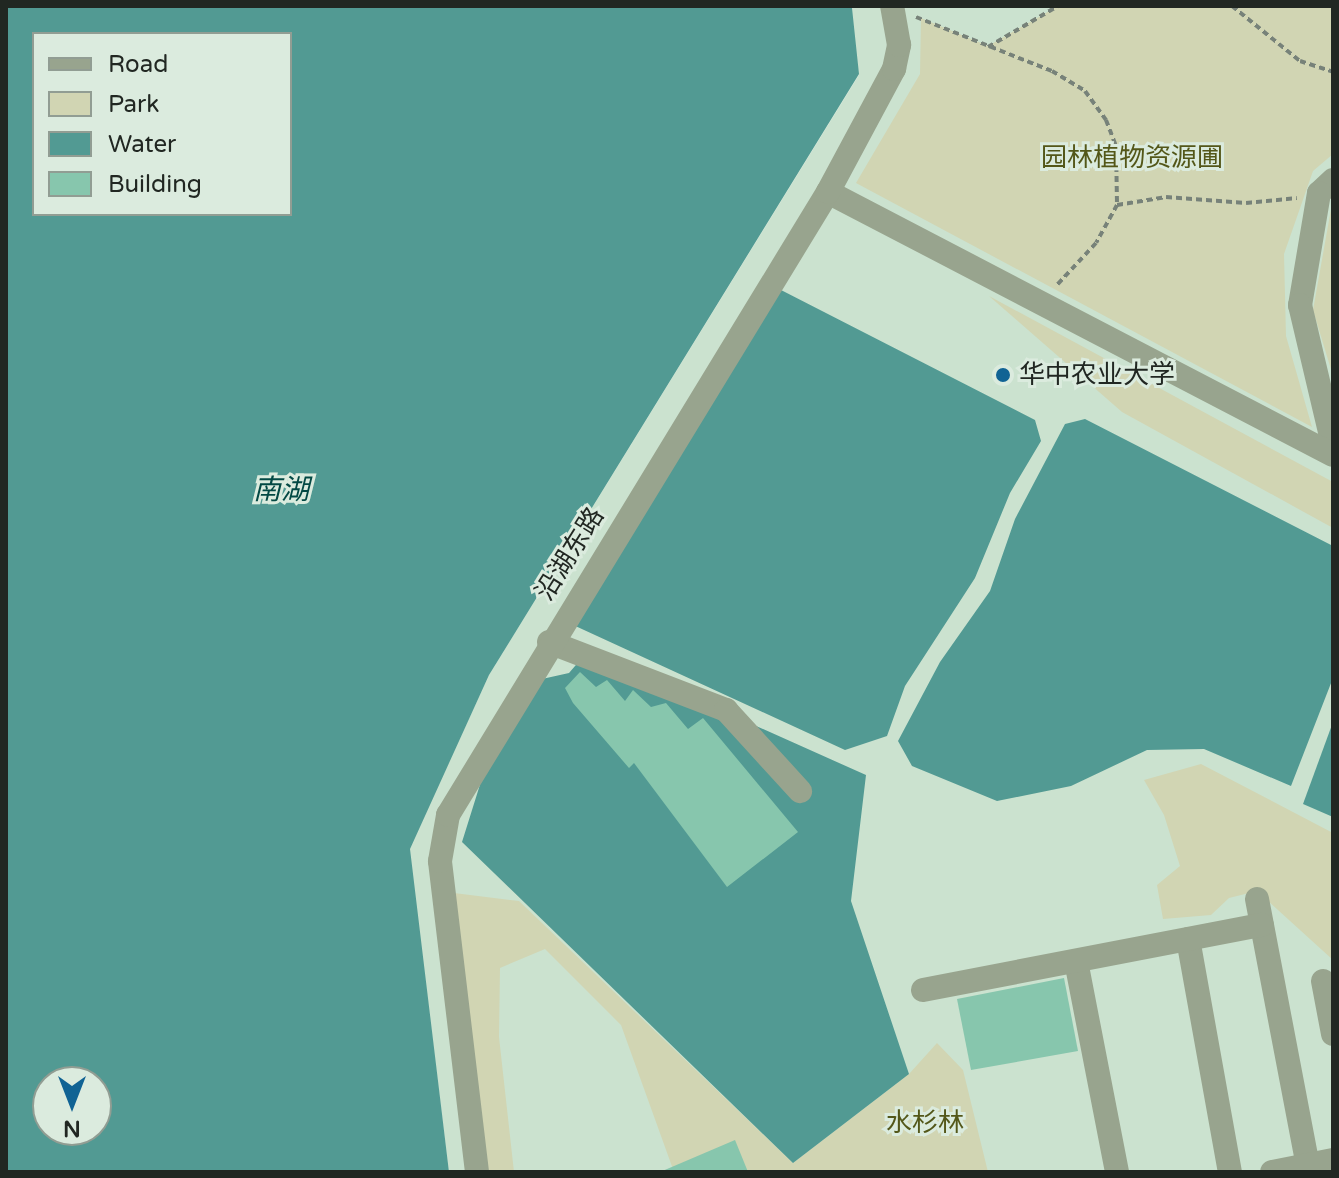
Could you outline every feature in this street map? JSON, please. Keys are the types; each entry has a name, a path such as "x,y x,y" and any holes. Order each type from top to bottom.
{"street":[{"name":"沿湖东路","path":"477,1172 440,861 448,815 549,642 828,192 894,69 894,9"},
{"path":"1326,187 1300,305 1333,445"},
{"path":"828,192 1333,455"},
{"path":"549,642 726,710 800,791"},
{"path":"1257,899 1308,1169"},
{"path":"923,990 1262,925"},
{"path":"1188,939 1230,1172"},
{"path":"1076,961 1117,1172"},
{"path":"1323,981 1333,1034"},
{"path":"1272,1172 1308,1169 1333,1160"}],"path":[{"path":"988,47 1058,6"},
{"path":"1232,6 1300,61 1333,72"},
{"path":"894,9 988,47 1022,56 1085,91 1116,146 1117,205 1096,243 1043,304"},
{"path":"1117,205 1166,197 1284,201 1326,187"}],"shaded area":[{"name":"华中农业大学","path":"850,6 1333,6 1333,1172 449,1172 409,849 489,675 859,75"}],"green space":[{"name":"园林植物资源圃","path":"1058,6 1333,6 1333,154 1313,171 1284,254 1286,336 1312,427 856,183 920,74 921,18 988,46"},
{"path":"1333,198 1333,376 1313,310"},
{"path":"989,296 1333,482 1333,528 1122,412"},
{"path":"1201,764 1333,833 1333,960 1257,891 1229,898 1211,915 1163,919 1157,885 1180,866 1164,815 1144,780"},
{"name":"水杉林","path":"454,893 519,901 793,1163 909,1074 937,1043 963,1070 988,1172 674,1172 621,1025 545,949 500,968 499,1037 514,1172 487,1172"}],"water":[{"name":"南湖","path":"6,6 852,8 859,74 489,675 410,849 449,1172 6,1172"},
{"path":"781,290 1035,420 1041,441 1010,493 975,578 905,686 887,736 845,750 571,624"},
{"path":"1085,419 1333,546 1333,678 1291,786 1204,749 1147,750 1071,786 997,801 912,766 898,741 940,662 990,591 1015,519 1065,424"},
{"path":"588,651 866,775 851,901 909,1074 793,1163 462,842 483,775 542,679 569,673"},
{"path":"1333,722 1333,817 1303,804"}],"building":[{"path":"580,672 596,687 607,680 625,701 633,690 651,707 666,703 688,729 703,718 798,832 727,887 634,763 629,768 573,703 565,688"},
{"path":"1064,978 1078,1051 971,1070 957,999"},
{"path":"735,1140 748,1172 660,1172"}],"place":[{"name":"华中农业大学","path":"1003,375"}]}
